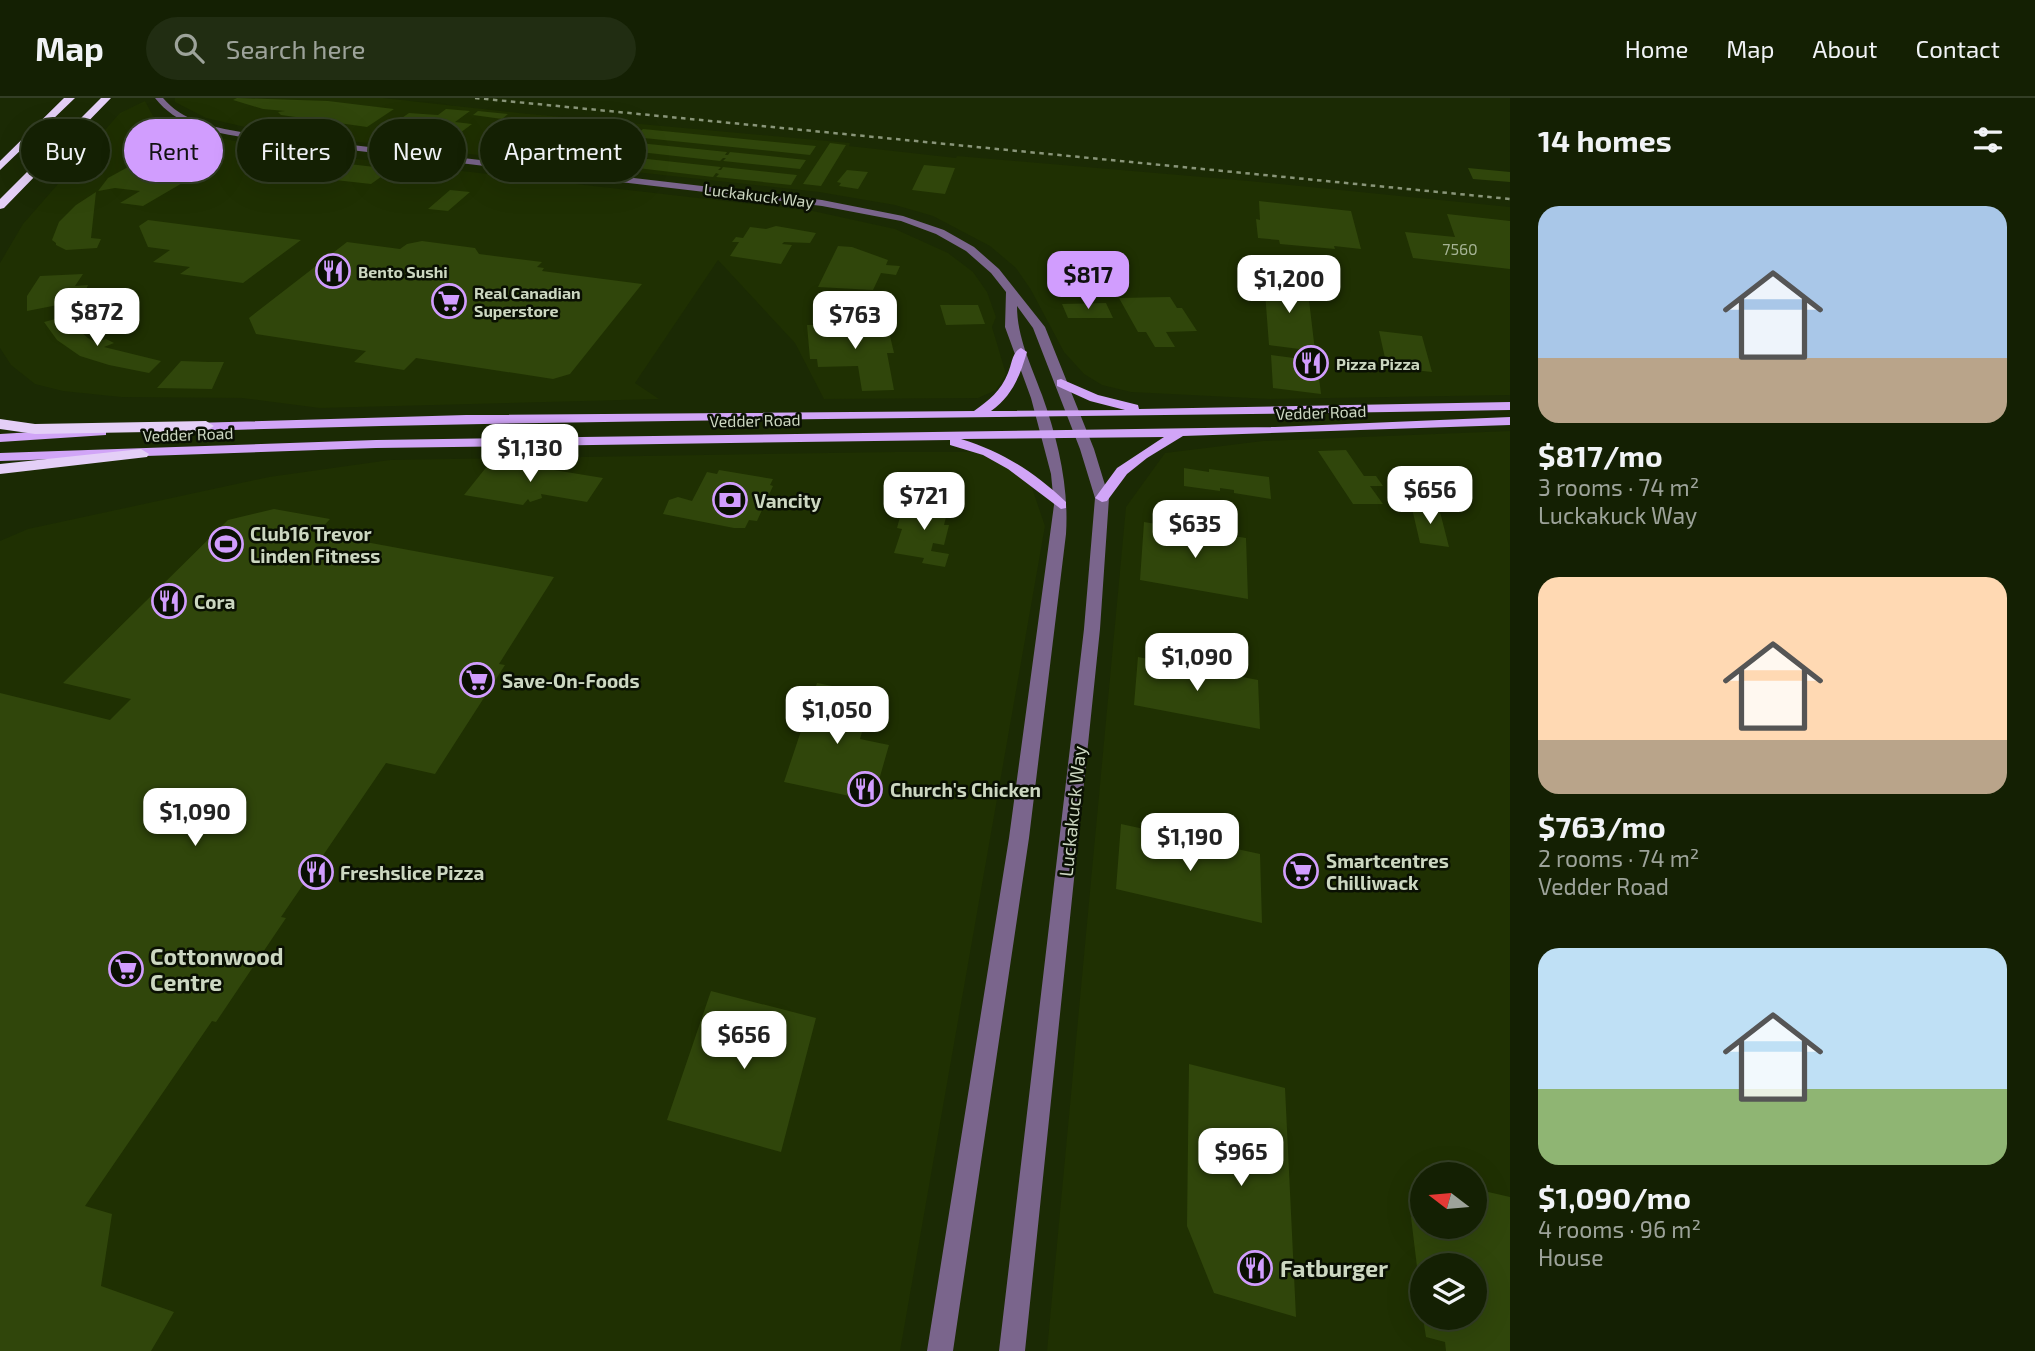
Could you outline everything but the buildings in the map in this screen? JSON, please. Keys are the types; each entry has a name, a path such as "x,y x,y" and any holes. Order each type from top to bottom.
{"highway":[{"path":"0,154 68,98"},
{"path":"0,167 68,98"},
{"path":"85,119 106,98"},
{"path":"0,206 23,182"},
{"path":"0,222 32,182"},
{"path":"0,424 35,429 206,426"},
{"path":"0,469 141,454"}],"main road":[{"path":"976,414 1002,398 1013,382 1021,352"},
{"path":"1061,383 1094,398 1155,413"},
{"name":"Vedder Road","path":"0,438 206,426 479,418 1074,414 1510,406"},
{"name":"Vedder Road","path":"0,457 404,444 1179,433 1510,421"},
{"path":"1101,498 1122,471 1142,455 1179,433"},
{"path":"935,436 979,448 997,457 1028,474 1061,505"}],"street":[{"name":"Luckakuck Way","path":"159,98 174,114 199,124 279,141 773,197 879,214 940,232 970,249 995,271 1039,327 1074,414 1101,498 1090,643 1012,1351"},
{"path":"940,1351 1018,850 1061,505 1058,474 1048,434 1011,327 1010,290"}],"shaded area":[{"path":"175,98 383,98 585,119 480,119 480,155 466,154 466,119 369,119 369,143 355,142 355,119 237,119 237,125 223,122 223,119 206,118 175,102"},
{"path":"145,101 153,116 158,119 124,119 124,182 223,182 223,139 237,141 237,182 355,182 355,159 369,160 369,182 466,182 466,171 480,173 480,182 559,182 813,211 895,229 948,253 973,272 987,292 996,317 992,327 1006,374 996,390 978,398 824,399 795,343 718,260 635,383 659,399 320,408 242,398 121,397 63,391 35,384 11,365 0,348 0,263 23,224 60,182 110,182 110,124 120,113"},
{"path":"646,125 850,143 849,146 956,158 1249,181 1510,207 1510,395 1270,399 1131,392 1102,385 1084,374 1064,352 1031,290 1016,268 990,246 933,216 895,205 819,192 646,173"},
{"name":"Smartcentres Chilliwack","path":"1510,431 1510,1351 1047,1351 1126,507 1165,453 1263,441"},
{"name":"Cottonwood Centre","path":"975,452 999,461 1030,482 1045,526 900,1351 0,1351 0,541 28,529 269,477 390,460"}],"railway":[{"path":"475,98 1510,199"}],"place":[{"name":"Bento Sushi","path":"333,271"},
{"name":"Real Canadian Superstore","path":"449,301"},
{"name":"Pizza Pizza","path":"1311,363"},
{"name":"Vancity","path":"730,500"},
{"name":"Club16 Trevor Linden Fitness","path":"226,544"},
{"name":"Cora","path":"169,601"},
{"name":"Save-On-Foods","path":"477,680"},
{"name":"Church's Chicken","path":"865,789"},
{"name":"Smartcentres Chilliwack","path":"1301,871"},
{"name":"Freshslice Pizza","path":"316,872"},
{"name":"Cottonwood Centre","path":"126,969"},
{"name":"Fatburger","path":"1255,1268"}]}
